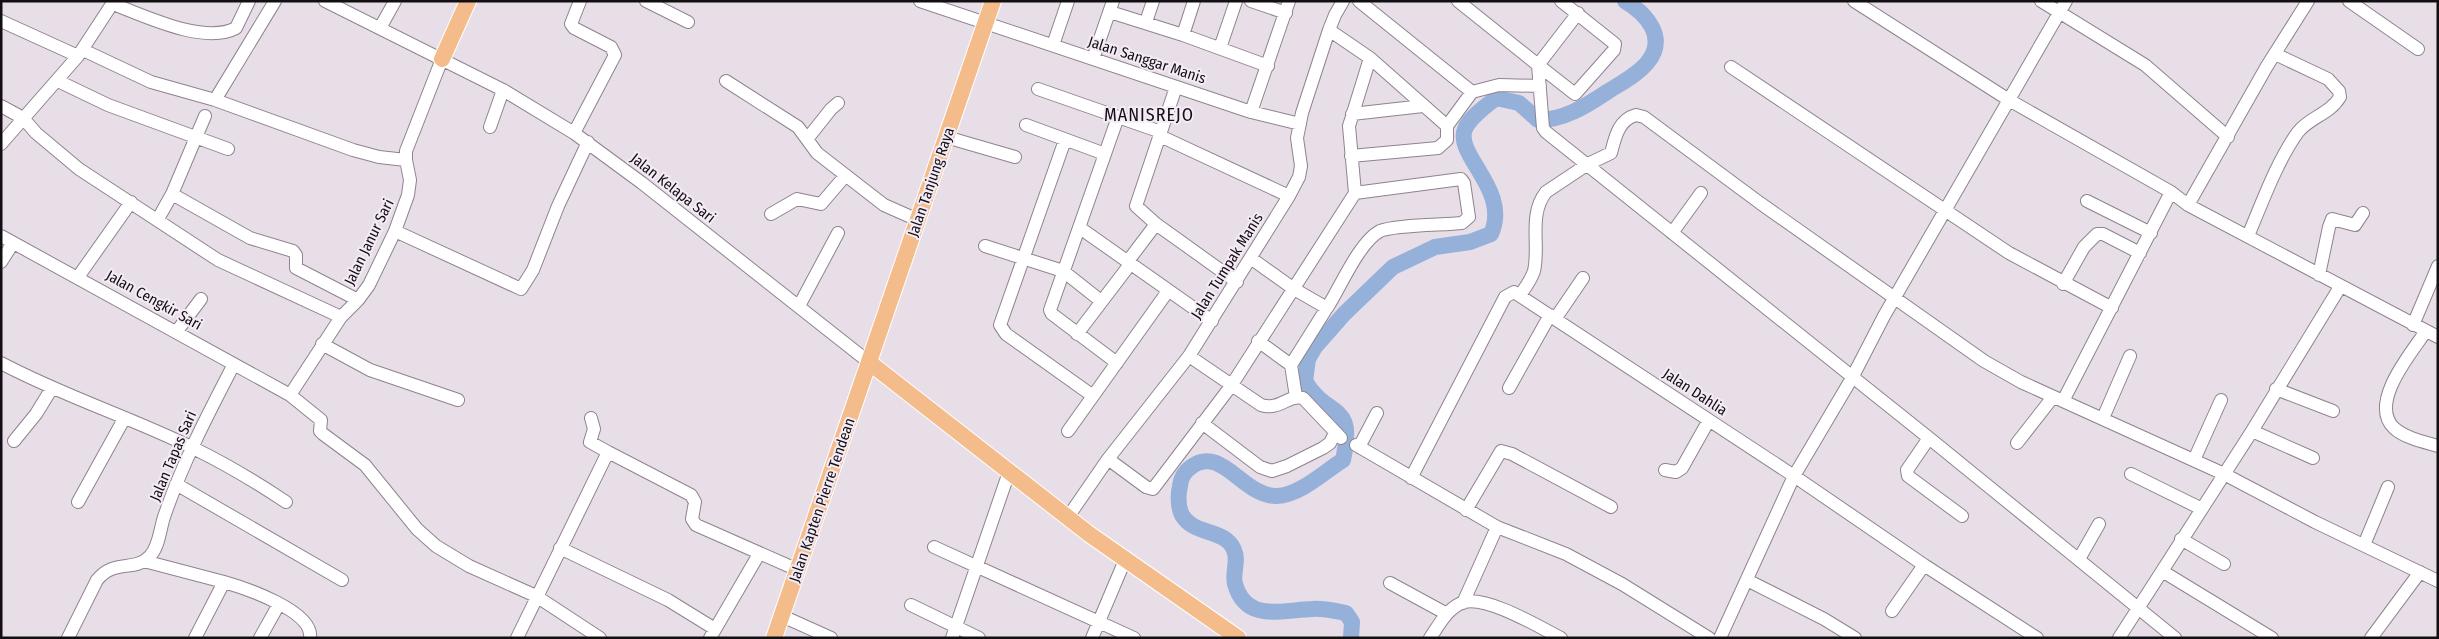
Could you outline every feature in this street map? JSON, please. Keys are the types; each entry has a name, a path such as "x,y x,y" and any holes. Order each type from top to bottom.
{"main road":[{"path":"442,59 468,1"},
{"name":"Jalan Tanjung Raya","path":"870,363 993,1"},
{"path":"870,363 1125,560 1238,638"},
{"name":"Jalan Kapten Pierre Tendean","path":"774,638 870,363"}],"street":[{"path":"1,144 22,118 58,81 80,53 114,3 181,30 222,33 236,28 249,1"},
{"path":"215,100 275,1"},
{"name":"Jalan Kelapa Sari","path":"324,1 503,90 588,142 800,306 870,363"},
{"path":"380,28 395,1"},
{"path":"574,133 615,55 611,47 574,28 571,24 580,1"},
{"path":"646,1 688,22"},
{"name":"Jalan Sanggar Manis","path":"920,1 1252,112 1300,124"},
{"path":"1052,45 1068,1"},
{"path":"1146,22 1153,1"},
{"path":"1183,35 1194,1"},
{"path":"1220,48 1236,1"},
{"path":"1251,1 1288,7 1252,112"},
{"name":"Jalan Tumpak Manis","path":"1068,517 1108,459 1189,356 1289,196 1299,177 1301,166 1297,138 1300,124 1334,15 1343,1"},
{"path":"1359,1 1472,92"},
{"path":"1458,1 1574,94 1614,50 1613,42 1561,1"},
{"path":"2041,1 2145,65 2228,136"},
{"path":"1720,638 1794,476 1852,378 1884,316 1895,300 2066,1"},
{"path":"2188,205 2275,54 2308,1"},
{"path":"2349,1 2418,49"},
{"path":"1859,3 2009,100 2172,192 2188,205 2438,337"},
{"path":"1093,59 1112,6 1146,22 1268,66"},
{"path":"1578,13 1538,65 1543,130 1929,438 2175,638"},
{"path":"1,21 151,82 215,100 353,150 379,157 406,160"},
{"path":"1329,30 1370,58 1447,126"},
{"path":"2248,236 2274,178 2298,132 2310,121 2332,107 2340,97 2339,91 2328,79 2275,54"},
{"path":"1108,459 1152,489 1231,386 1354,193 1349,126 1370,58"},
{"name":"Jalan Janur Sari","path":"290,394 341,317 358,300 369,285 395,231 408,195 410,180 406,151 442,59"},
{"path":"1731,67 2009,253 2063,284 2112,308"},
{"path":"58,81 108,105 228,149"},
{"path":"726,81 798,127 808,138 817,154 884,205 918,220"},
{"path":"1351,156 1438,148 1447,140 1447,126 1472,92 1500,85 1540,86"},
{"path":"1176,87 1136,204 1156,224 1237,282"},
{"path":"1038,89 1160,134 1289,196"},
{"path":"490,127 503,90"},
{"path":"808,138 831,109 838,104"},
{"path":"1,106 22,118 36,133 79,169 218,260 341,317"},
{"path":"1352,114 1423,106"},
{"path":"1411,478 1505,297 1514,292 1520,295 1534,271 1536,214 1542,198 1546,192 1588,164 1610,153 1618,130 1623,122 1636,115 1644,117 1895,300 1984,361 2021,382 2224,474 2315,522 2438,581"},
{"path":"158,219 172,194 205,116"},
{"path":"1116,363 1050,312 1051,304 1080,228 1118,117"},
{"path":"1026,125 1105,154"},
{"path":"946,137 1015,157"},
{"path":"1065,140 1000,325 1006,334 1093,396"},
{"path":"395,231 521,289 533,270 558,206 588,142"},
{"path":"771,214 797,199 821,204 845,176"},
{"path":"1296,397 1291,365 1363,249 1378,233 1393,229 1462,223 1468,216 1464,183 1460,179 1354,193"},
{"path":"2017,443 2058,399 2112,308 2172,192"},
{"path":"1672,233 1701,193"},
{"path":"172,194 250,238 293,251 296,255 296,268 358,300"},
{"path":"2087,201 2151,233"},
{"path":"78,277 131,202"},
{"path":"2319,275 2332,219 2355,226 2363,213"},
{"path":"1077,334 1156,224"},
{"path":"1080,228 1212,322"},
{"path":"800,306 838,233"},
{"path":"2063,284 2084,247 2097,234 2103,234 2140,253"},
{"name":"Jalan Cengkir Sari","path":"1,236 178,331 290,394 321,420 320,431 322,434 365,465 407,518 436,546 469,566 536,596"},
{"path":"1,262 13,243"},
{"path":"985,246 1064,271 1101,301"},
{"path":"1252,258 1294,289 1328,306"},
{"path":"2413,325 2438,266"},
{"path":"1509,388 1552,317 1583,278"},
{"path":"2119,638 2252,431 2276,388 2340,286"},
{"path":"1068,431 1168,291"},
{"name":"Jalan Dahlia","path":"1520,295 1794,476 1924,565 2037,638"},
{"path":"178,331 201,299"},
{"path":"2426,331 2392,381 2389,392 2388,412 2389,421 2398,431 2438,446"},
{"path":"1258,341 1291,365"},
{"path":"322,344 370,370 458,400"},
{"path":"1189,356 1231,386 1266,407 1282,404 1296,397 1303,398 1338,435 1323,448 1287,466 1270,470 1260,467 1202,423"},
{"path":"2102,418 2130,356"},
{"path":"1,363 52,388 192,448 244,474 286,502"},
{"name":"Jalan Tapas Sari","path":"144,561 155,548 176,484 234,364"},
{"path":"14,441 36,414 52,388"},
{"path":"2276,388 2333,411"},
{"path":"2194,460 2222,400"},
{"path":"1378,413 1358,446 1497,527 1566,554 1622,584 1709,638"},
{"path":"591,418 594,429 590,442 691,495 695,502 692,519 696,525 798,570"},
{"path":"78,502 124,419"},
{"path":"1665,470 1676,472 1682,468 1708,420"},
{"path":"2252,431 2313,458"},
{"path":"1929,438 1906,470 1908,476 1962,516"},
{"path":"1466,510 1500,451 1512,454 1611,507"},
{"path":"517,638 608,452"},
{"path":"954,632 1009,472"},
{"path":"2131,474 2202,508"},
{"path":"176,484 342,580"},
{"path":"2364,545 2388,487"},
{"path":"2079,559 2099,524"},
{"path":"1430,638 1447,614 1463,602 1497,527"},
{"path":"2181,539 2224,564"},
{"path":"934,547 1134,638"},
{"path":"560,548 668,600 713,633 760,554"},
{"path":"1092,638 1125,560"},
{"path":"68,638 96,580 103,572 112,567 137,564 144,561 250,590 280,604 306,623 310,628 310,638"},
{"path":"1892,611 1924,565"},
{"path":"2162,571 2249,622 2272,638"},
{"path":"2371,638 2420,572"},
{"path":"1746,580 1824,619 1855,638"},
{"path":"195,638 224,582"},
{"path":"1390,583 1447,614"},
{"path":"536,596 600,638"},
{"path":"1463,602 1474,601 1491,606 1558,637"},
{"path":"260,638 280,604"},
{"path":"911,605 954,632 979,638"},
{"path":"782,616 831,638"}],"waterway":[{"path":"1351,638 1352,622 1346,613 1316,609 1267,611 1257,609 1248,604 1240,596 1235,584 1235,554 1230,543 1224,538 1201,530 1187,522 1182,515 1179,497 1182,477 1191,467 1202,462 1213,462 1223,466 1254,489 1265,494 1277,496 1294,492 1343,460 1346,441 1346,428 1343,419 1322,401 1305,381 1308,359 1315,347 1344,314 1393,267 1435,247 1470,242 1491,234 1495,218 1494,203 1489,188 1467,150 1464,139 1467,125 1479,112 1496,98 1519,103 1538,120 1557,118 1591,102 1634,75 1647,63 1656,45 1655,36 1647,20 1625,1"}],"district":[{"name":"MANISREJO","path":"1149,115"}]}
